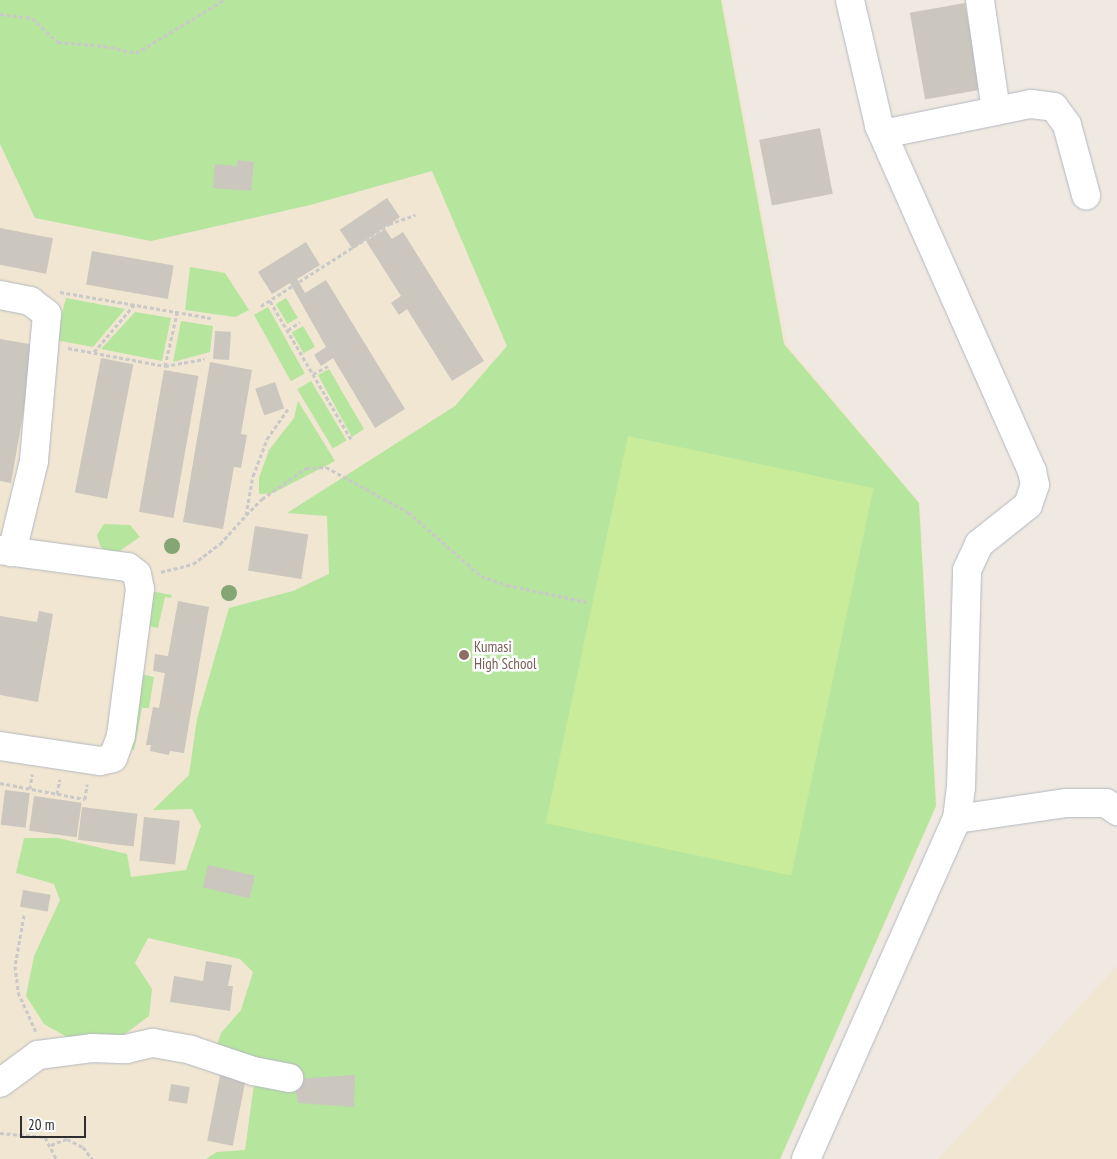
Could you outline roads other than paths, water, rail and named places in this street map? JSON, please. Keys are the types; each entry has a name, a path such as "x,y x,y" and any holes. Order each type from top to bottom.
{"street":[{"path":"806,1159 956,819 961,788 967,570 979,544 1028,505 1035,485 1032,471 883,134 850,0"},
{"path":"980,0 996,110"},
{"path":"883,134 1031,104 1054,107 1066,125 1086,195"},
{"path":"0,295 30,300 47,314 34,461 6,551 128,567 137,574 140,589 119,747 113,758 91,759 0,746"},
{"path":"956,819 1067,803 1106,803 1117,811"},
{"path":"0,1083 38,1055 92,1048 126,1049 153,1043 192,1050 253,1071 289,1078"}],"place":[{"name":"Kumasi High School","path":"464,655"}]}
